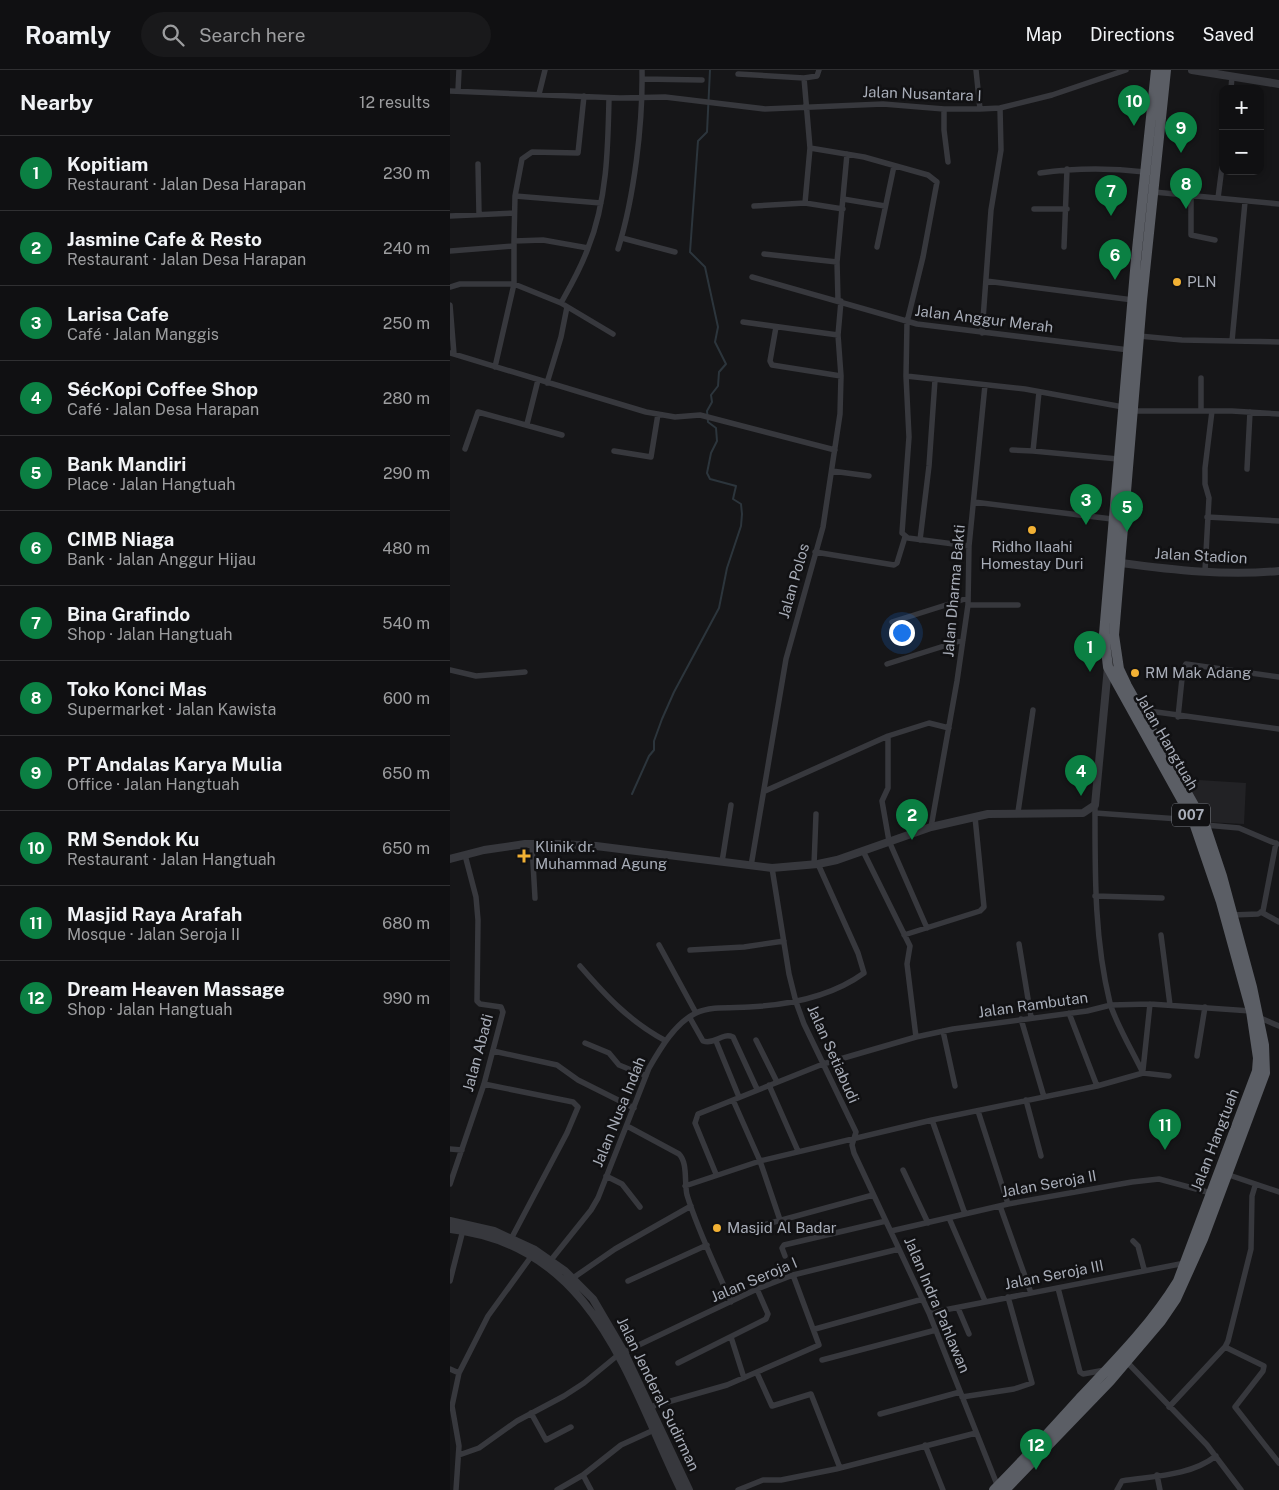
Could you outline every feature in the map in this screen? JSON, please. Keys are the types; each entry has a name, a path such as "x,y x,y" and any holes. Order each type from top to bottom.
{"highway":[{"name":"Jalan Hangtuah","path":"1156,70 1154,192 1139,336 1114,635 1120,670 1206,825 1232,915 1242,967"},
{"name":"Jalan Hangtuah","path":"999,1489 1108,1369 1123,1358 1162,1321 1176,1299 1264,1073 1264,1045 1222,902 1193,820 1108,667 1104,634 1112,519 1145,172 1154,142 1166,70"},
{"name":"Jalan Hangtuah","path":"999,1489 1110,1381 1123,1358 1156,1315 1178,1281 1199,1237 1211,1193 1257,1071 1255,1014"}],"street":[{"path":"458,92 459,70"},
{"path":"539,94 545,70"},
{"path":"618,249 622,238 637,149 642,70"},
{"path":"738,74 804,78 817,76 819,70"},
{"path":"976,70 980,109"},
{"name":"Jalan Nusantara I","path":"450,91 610,98 665,97 765,109 883,104 944,109 980,109 1000,108 1077,88 1126,70"},
{"path":"1192,70 1279,84"},
{"path":"1231,85 1232,76"},
{"path":"804,78 810,148 805,203"},
{"path":"642,79 702,80"},
{"path":"495,367 514,284 514,213 520,162 525,155 532,152 575,154 579,152 584,96"},
{"path":"547,383 561,338 564,305 588,248 601,202 608,151 610,98"},
{"path":"982,333 991,210 1001,150 1000,108"},
{"path":"944,109 944,130 948,162"},
{"path":"810,148 847,154 932,177 937,185 923,257 907,322 906,376 909,437 902,533 905,537 897,563 894,565 815,552"},
{"name":"Jalan Polos","path":"751,866 786,659 823,527 835,450 841,376 838,335 840,301 837,262 847,154"},
{"path":"478,164 479,214"},
{"path":"877,247 894,166"},
{"path":"1040,173 1067,170 1116,169 1145,172"},
{"path":"1064,246 1067,209 1067,170"},
{"path":"1218,198 1221,175"},
{"path":"1154,192 1279,204"},
{"path":"515,196 601,202"},
{"path":"1191,196 1191,234 1215,240"},
{"path":"843,199 885,206"},
{"path":"1232,341 1245,202"},
{"path":"754,206 805,203 842,208"},
{"path":"1034,209 1067,209"},
{"path":"450,216 514,213"},
{"path":"622,238 675,252"},
{"path":"450,252 543,240 588,248"},
{"path":"764,254 837,262"},
{"name":"Jalan Anggur Merah","path":"752,277 907,322 982,333 1129,350"},
{"path":"986,281 1133,300"},
{"path":"450,287 460,284 514,284 564,305 613,334"},
{"path":"450,305 452,353 547,383 658,414 675,416 700,415 835,450"},
{"path":"743,322 838,335"},
{"path":"776,327 770,361 772,365 841,376"},
{"path":"1139,336 1279,342"},
{"path":"906,376 1039,392 1123,407"},
{"path":"1201,411 1202,378"},
{"path":"527,424 538,380"},
{"path":"920,540 929,466 935,380"},
{"name":"Jalan Dharma Bakti","path":"931,827 968,605 969,546 985,385"},
{"path":"1033,451 1039,392"},
{"path":"1133,411 1212,411 1279,414"},
{"path":"1205,571 1209,498 1205,484 1205,468 1212,411"},
{"path":"465,449 478,412 562,435"},
{"path":"1247,469 1250,412"},
{"path":"614,451 651,457 658,414"},
{"path":"1012,450 1118,459"},
{"path":"832,471 869,476"},
{"path":"974,502 1112,519"},
{"path":"1207,517 1279,521"},
{"path":"905,537 969,546"},
{"name":"Jalan Stadion","path":"1121,563 1176,570 1248,573 1279,571"},
{"path":"892,622 968,598"},
{"path":"968,605 1018,605"},
{"path":"887,664 963,640"},
{"path":"1178,716 1186,664 1279,677"},
{"path":"1108,667 1095,809 1095,896 1111,1006 1143,1073"},
{"path":"450,670 476,676 525,672"},
{"path":"1018,812 1033,710"},
{"path":"1142,710 1279,729"},
{"path":"765,790 888,736 929,722 949,728"},
{"path":"888,736 888,788 882,801 889,841 927,928"},
{"path":"722,862 731,805"},
{"path":"450,859 484,850 532,845 596,846 772,868 816,864 863,851 931,827 975,817 1018,812 1077,814 1095,809 1193,820"},
{"path":"659,945 696,1013 796,1002 823,994 862,974 864,970 816,864 816,814"},
{"path":"904,935 980,911 984,907 975,817"},
{"path":"1206,825 1240,828 1277,844 1262,912"},
{"path":"532,845 535,898"},
{"path":"863,851 910,948 906,964 916,1037"},
{"name":"Jalan Abadi","path":"450,1184 484,1084 503,1012 500,1007 480,1004 477,1001 478,920 476,897 465,855"},
{"name":"Jalan Setiabudi","path":"772,868 796,1002 854,1130"},
{"path":"1095,896 1162,898"},
{"path":"1232,915 1262,912 1279,922"},
{"path":"1161,935 1170,1005"},
{"path":"690,950 744,947 784,941"},
{"path":"1019,944 1031,1018"},
{"path":"580,966 623,1013 640,1026 666,1041"},
{"path":"1143,1073 1150,1004"},
{"name":"Jalan Rambutan","path":"716,1174 695,1118 698,1114 823,1064 916,1037 943,1031 1111,1006 1150,1004 1205,1007 1255,1014 1279,1026"},
{"path":"1197,1056 1205,1007"},
{"name":"Jalan Nusa Indah","path":"551,1260 591,1210 646,1076 666,1041 696,1013"},
{"path":"1069,1013 1097,1086"},
{"path":"690,1018 703,1041 716,1041 725,1035 733,1037 757,1089"},
{"path":"1021,1019 1044,1097"},
{"path":"943,1031 955,1086"},
{"path":"756,1040 776,1082"},
{"path":"716,1041 780,1220"},
{"path":"585,1043 609,1053 619,1065 646,1076"},
{"path":"493,1051 557,1065 578,1080 634,1108"},
{"path":"685,1186 716,1174 760,1161 932,1120 1097,1086 1143,1073 1169,1076"},
{"path":"484,1084 573,1102 578,1107 568,1133 511,1239"},
{"path":"769,1085 798,1151"},
{"path":"1026,1100 1041,1156"},
{"path":"978,1111 1008,1204"},
{"path":"932,1120 965,1214"},
{"path":"627,1126 682,1156 685,1186 691,1206 731,1302"},
{"name":"Jalan Indra Pahlawan","path":"854,1130 855,1138 852,1148 929,1313 999,1489"},
{"path":"450,1149 462,1150"},
{"path":"903,1170 928,1223"},
{"path":"1226,1174 1255,1186 1279,1192"},
{"path":"606,1176 622,1184 640,1208"},
{"name":"Jalan Seroja II","path":"892,1231 1008,1204 1159,1179 1211,1193"},
{"path":"1169,1407 1226,1348 1251,1249 1252,1196 1255,1186"},
{"path":"749,1229 873,1195"},
{"path":"573,1278 615,1249 691,1206"},
{"path":"1000,1206 1030,1292"},
{"path":"949,1218 986,1301"},
{"name":"Jalan Jenderal Sudirman","path":"450,1221 486,1228 511,1239 533,1253 577,1292 595,1314 621,1353 650,1407 681,1490"},
{"path":"785,1256 782,1248 784,1245 886,1221"},
{"name":"Jalan Jenderal Sudirman","path":"450,1229 463,1230 496,1240 551,1260 573,1278 601,1308 654,1430 688,1490"},
{"path":"450,1281 463,1230"},
{"path":"1133,1241 1138,1246 1144,1269"},
{"path":"628,1281 706,1245"},
{"name":"Jalan Seroja I","path":"459,1455 479,1448 531,1413 584,1383 621,1353 757,1289 793,1275 899,1249"},
{"path":"456,1490 459,1455 458,1436 452,1406 462,1363 488,1316 533,1253"},
{"name":"Jalan Seroja III","path":"929,1313 1144,1269 1185,1263"},
{"path":"650,1407 728,1385 819,1345 815,1329 793,1275"},
{"path":"1058,1288 1080,1372 1083,1374 1108,1369"},
{"path":"678,1362 731,1337 767,1317 757,1289"},
{"path":"880,1414 961,1395 1014,1389 1032,1383 1008,1297"},
{"path":"815,1329 922,1299"},
{"path":"958,1308 969,1334"},
{"path":"822,1360 936,1330"},
{"path":"731,1337 744,1378"},
{"path":"1226,1348 1264,1366 1263,1371 1236,1403 1235,1407 1279,1463"},
{"path":"1123,1358 1216,1456 1241,1490"},
{"path":"450,1369 459,1373"},
{"path":"757,1373 772,1406 811,1394 840,1468"},
{"path":"531,1413 546,1440 571,1427"},
{"path":"557,1490 583,1475 621,1445 654,1430"},
{"path":"738,1490 763,1480 781,1480 840,1468 976,1433"},
{"path":"924,1445 943,1490"},
{"path":"1117,1490 1122,1481 1191,1470 1204,1465 1216,1456"},
{"path":"583,1475 591,1490"},
{"path":"1157,1476 1160,1490"}],"shaded area":[{"path":"1183,779 1246,783 1244,824 1206,822"}],"waterway":[{"path":"632,794 649,756 654,750 654,741 674,692 719,608 727,568 741,526 741,504 733,499 736,486 710,479 707,473 711,453 717,441 716,428 708,422 707,411 712,402 711,395 718,386 719,372 726,364 715,342 718,327 705,267 690,252 698,141 707,132 710,70"}],"place":[{"name":"RM Sendok Ku","path":"1134,126"},
{"name":"PT Andalas Karya Mulia","path":"1181,153"},
{"name":"Toko Konci Mas","path":"1186,209"},
{"name":"Bina Grafindo","path":"1111,216"},
{"name":"CIMB Niaga","path":"1115,280"},
{"name":"PLN","path":"1177,282"},
{"name":"Larisa Cafe","path":"1086,525"},
{"name":"Ridho Ilaahi Homestay Duri","path":"1032,530"},
{"name":"Bank Mandiri","path":"1127,532"},
{"name":"Kopitiam","path":"1090,672"},
{"name":"RM Mak Adang","path":"1135,673"},
{"name":"SécKopi Coffee Shop","path":"1081,796"},
{"name":"Jasmine Cafe & Resto","path":"912,840"},
{"name":"Klinik dr. Muhammad Agung","path":"524,856"},
{"name":"Masjid Raya Arafah","path":"1165,1150"},
{"name":"Masjid Al Badar","path":"717,1228"},
{"name":"Dream Heaven Massage","path":"1036,1470"}]}
